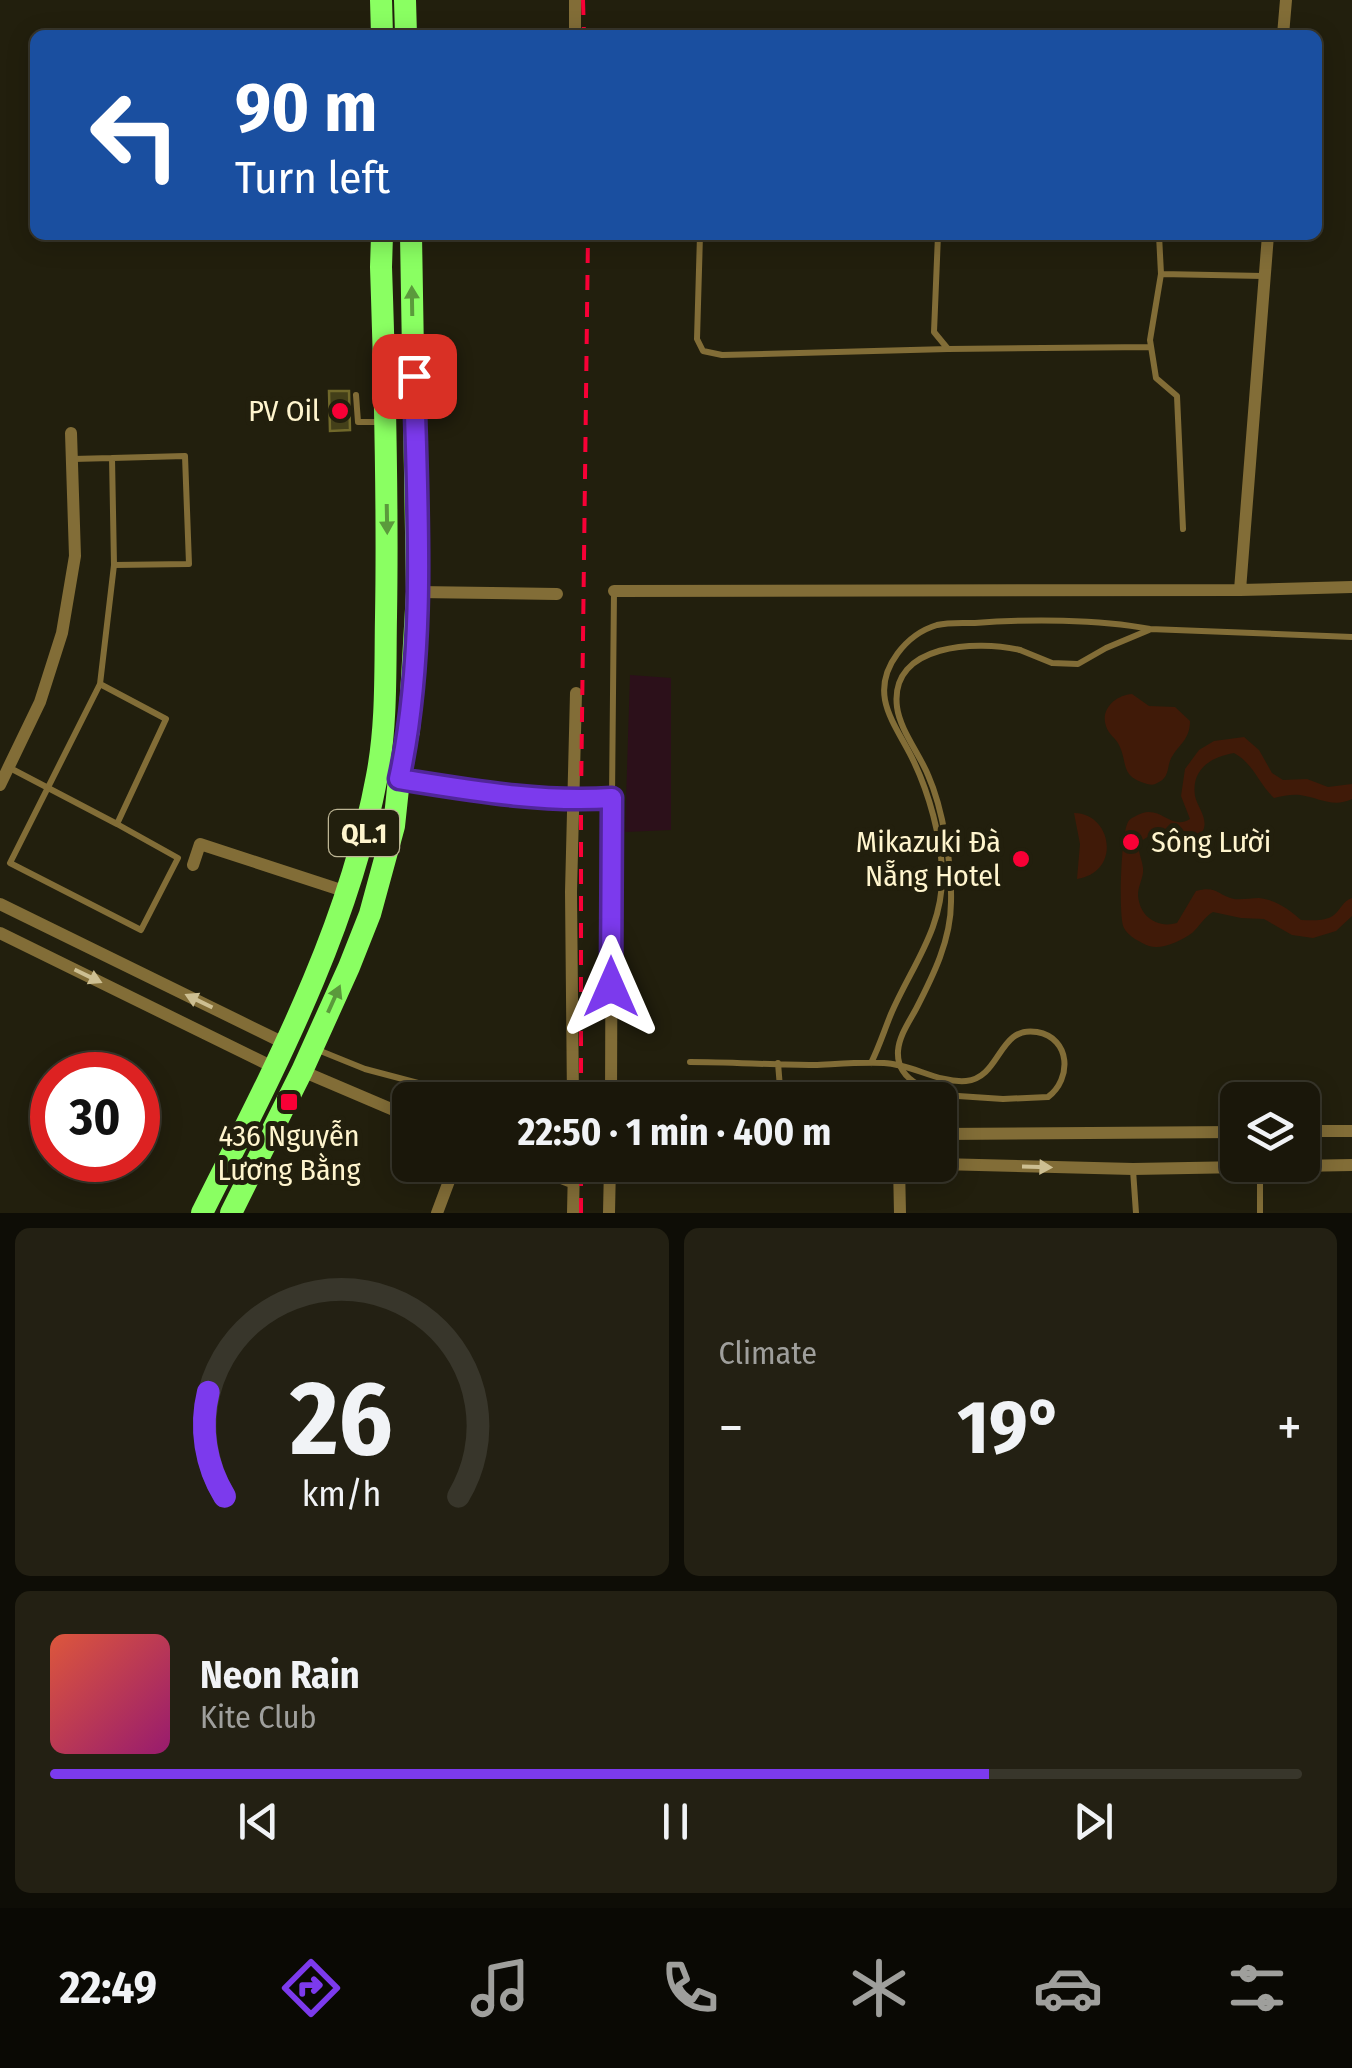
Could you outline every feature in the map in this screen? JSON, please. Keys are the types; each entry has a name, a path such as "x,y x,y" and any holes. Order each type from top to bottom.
{"highway":[{"path":"381,0 382,30"},
{"path":"406,0 406,30"},
{"name":"QL.1","path":"231,1213 302,1071 370,914 394,826 384,729 388,544 382,240"},
{"name":"QL.1","path":"202,1213 286,1044 332,939 359,852 409,730 417,592 411,240"}],"street":[{"path":"575,0 575,30"},
{"path":"1283,30 1286,0"},
{"path":"1240,590 1268,240"},
{"path":"0,785 40,702 62,633 74,556 71,433"},
{"path":"614,591 1352,587"},
{"path":"417,592 557,594"},
{"path":"573,1082 572,799 576,693"},
{"path":"388,777 482,792 612,798 611,1082"},
{"path":"193,866 200,844 347,892"},
{"path":"0,904 286,1044"},
{"path":"0,934 274,1068"},
{"path":"302,1071 392,1110"},
{"path":"1320,1132 1352,1131"},
{"path":"957,1134 1220,1132"},
{"path":"957,1164 1220,1167"},
{"path":"1320,1165 1352,1165"},
{"path":"437,1213 449,1182"},
{"path":"609,1213 610,1182"},
{"path":"899,1182 900,1213"},
{"path":"573,1213 574,1183"}],"lane":[{"path":"700,240 698,346 722,356 1151,347"},
{"path":"938,240 934,332 948,349"},
{"path":"1159,240 1161,274 1151,347 1156,378 1176,396 1182,530"},
{"path":"1161,274 1265,276"},
{"path":"356,395 358,422 386,422"},
{"path":"72,459 185,456 189,564 114,566"},
{"path":"9,767 48,788 117,824 178,858 140,930 10,863 48,788 100,684 114,566 112,458"},
{"path":"612,798 614,591"},
{"path":"870,1063 934,926 942,875 939,845 924,786 886,706 886,672 899,651 916,636 938,625 993,622 1121,624 1150,629 1352,637"},
{"path":"690,1062 888,1063 943,1080 970,1081 987,1073 1002,1047 1015,1035 1037,1032 1062,1050 1065,1063 1062,1081 1048,1097 1003,1099 940,1094 922,1088 909,1078 899,1063 898,1049 943,947 952,903 938,806 930,780 901,722 896,699 899,685 911,664 932,653 987,645 1020,650 1052,663 1078,664 1150,629"},
{"path":"100,684 166,719 117,824"},
{"path":"312,1048 411,1082"},
{"path":"778,1064 780,1082"},
{"path":"1133,1169 1136,1213"},
{"path":"1260,1182 1260,1213"}],"shaded area":[{"path":"630,675 671,678 671,830 625,832"},
{"path":"1132,694 1149,706 1175,707 1190,721 1187,736 1171,758 1165,777 1153,785 1131,776 1119,745 1106,726 1105,714 1111,704"},
{"name":"Sông Lười","path":"1244,737 1259,750 1272,773 1283,780 1307,779 1328,787 1352,784 1352,799 1339,803 1297,795 1274,798 1234,753 1210,761 1196,778 1196,800 1204,820 1201,833 1185,841 1149,836 1138,843 1143,868 1138,893 1141,908 1155,922 1177,923 1196,891 1208,889 1234,899 1271,901 1301,920 1330,917 1352,898 1352,916 1336,931 1313,938 1292,935 1264,919 1213,912 1177,942 1160,947 1142,943 1128,934 1122,921 1122,858 1128,822 1151,812 1176,822 1190,819 1181,796 1185,769 1199,750 1214,741"},
{"path":"1074,813 1097,822 1107,843 1101,866 1077,879 1080,844"}],"building":[{"name":"PV Oil","path":"329,391 349,391 350,430 330,431"}],"railway":[{"path":"583,0 584,30"},
{"path":"581,1082 588,240"},
{"path":"581,1182 581,1213"}],"place":[{"name":"PV Oil","path":"340,411"},
{"name":"Sông Lười","path":"1131,842"},
{"name":"Mikazuki Đà Nẵng Hotel","path":"1021,859"},
{"name":"436 Nguyễn Lương Bằng","path":"289,1102"}],"route":[{"path":"414,376 417,592 409,730 399,779 482,792 582,800 612,798 611,987"}]}
